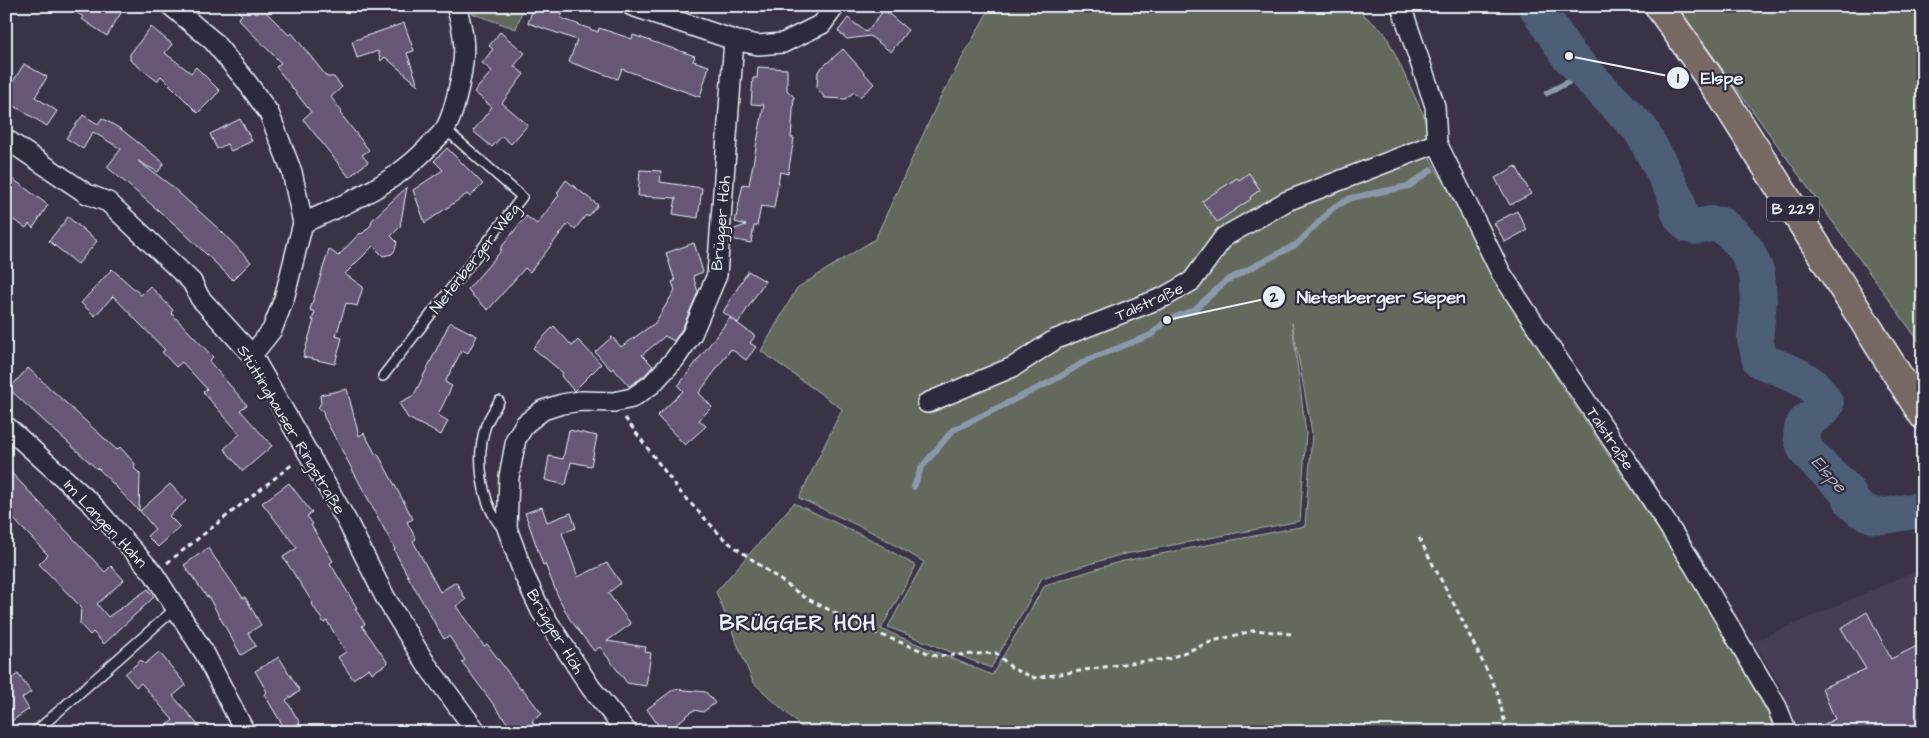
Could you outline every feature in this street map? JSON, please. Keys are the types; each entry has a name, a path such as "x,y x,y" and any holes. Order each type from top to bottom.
{"main road":[{"name":"B 229","path":"1659,6 1722,96 1923,415"}],"street":[{"path":"171,6 213,41 246,81 269,113 292,172 303,223 284,300 272,330 252,355"},
{"path":"303,223 353,201 379,186 420,157 445,129 458,91 464,62 463,29 456,6"},
{"path":"632,6 734,40 758,45 783,43 822,24 835,6"},
{"name":"Talstraße","path":"1401,6 1435,106 1437,143 1501,272 1694,566 1777,707 1787,732"},
{"name":"Brügger Höh","path":"627,732 591,688 541,611 524,575 507,528 509,477 516,438 525,424 543,410 562,404 581,401 614,402 632,398 651,385 675,359 692,334 717,275 734,40"},
{"name":"Stüttinghauser Ringstraße","path":"6,140 87,194 108,202 192,282 200,298 252,355 348,523 385,597 426,664 477,732"},
{"name":"Talstraße","path":"927,403 1013,367 1056,339 1164,296 1192,281 1224,236 1287,201 1437,143"},
{"name":"Im Langen Hahn","path":"6,426 91,502 154,574 204,654 246,732"}],"lane":[{"name":"Nietenberger Weg","path":"383,376 522,197 445,129"},
{"path":"499,401 486,424 480,450 481,478 490,505 500,526 509,535"},
{"path":"35,732 176,608"}],"path":[{"path":"614,402 681,493 732,546 804,597 871,631 936,656 996,653 1013,669 1035,678 1130,663 1168,660 1213,641 1256,630 1291,634"},
{"path":"154,574 308,451"},
{"path":"1419,538 1497,690 1507,732"}],"shaded area":[{"path":"1923,568 1923,732 1797,732 1780,685 1753,642"}],"green space":[{"path":"469,6 524,6 516,29 471,13"},
{"path":"991,6 1353,6 1385,33 1424,116 1431,160 1560,384 1687,571 1768,714 1775,732 807,732 753,682 716,592 794,503 872,540 916,566 881,629 992,675 1045,585 1119,562 1305,526 1312,433 1292,323 1306,433 1300,521 1120,555 1042,578 991,668 888,627 924,562 876,534 799,498 842,409 761,351 797,288 875,239 939,100"},
{"path":"1677,6 1923,6 1923,347"}],"building":[{"path":"65,6 125,6 107,36 82,19 84,17"},
{"path":"233,6 260,6 289,35 292,33 327,77 334,77 342,87 331,97 342,112 340,113 369,150 362,155 368,162 349,177 303,119 311,112 276,67 281,63 238,19 242,15"},
{"path":"534,6 565,6 561,18 598,32 599,28 632,39 633,35 695,56 693,61 709,66 700,97 622,69 618,79 569,62 577,40 528,23"},
{"path":"884,10 908,30 891,52 870,36 847,39 838,31 848,18 866,32"},
{"path":"404,23 414,51 407,53 418,85 385,57 381,61 378,51 357,58 352,41"},
{"path":"151,27 172,44 165,53 191,73 196,67 220,91 198,113 161,76 157,81 130,60 130,54"},
{"path":"500,32 525,53 514,66 524,74 502,103 528,125 511,144 502,136 492,147 473,131 492,107 474,92 492,71 482,63 493,49 489,46"},
{"path":"843,49 874,84 860,97 854,92 846,99 825,98 817,88 818,71"},
{"path":"24,64 47,77 35,97 57,111 47,126 6,101 6,93"},
{"path":"758,67 787,69 787,90 794,97 791,138 794,138 788,174 780,172 774,208 761,206 757,226 754,226 751,243 731,239 732,230 746,225 735,222 743,184 749,185 764,105 751,104 753,78 757,78"},
{"path":"83,115 98,124 102,118 122,130 164,163 158,172 138,161 169,184 221,231 251,262 233,280 178,227 107,167 121,149 93,132 83,149 66,138"},
{"path":"240,119 252,141 231,151 227,144 217,149 210,134"},
{"path":"447,148 483,184 470,197 467,194 425,223 413,190 443,170 434,161"},
{"path":"1516,166 1531,194 1510,205 1495,178"},
{"path":"640,170 661,171 660,182 702,188 698,218 673,214 676,198 638,196"},
{"path":"1249,173 1260,190 1250,197 1251,199 1217,222 1202,201 1237,178 1239,180"},
{"path":"13,179 48,205 33,228 29,224 26,228 6,215 6,189"},
{"path":"566,180 598,205 588,217 586,215 575,229 568,224 530,272 525,268 488,310 468,289 502,250 500,249 526,216 537,224 559,195 557,193"},
{"path":"407,187 400,227 391,236 397,242 395,250 392,254 383,256 373,246 345,274 363,287 357,306 346,303 336,336 342,338 335,364 303,357 314,320 312,320 315,312 310,310 329,249 338,256"},
{"path":"1517,211 1527,230 1505,242 1494,223"},
{"path":"68,217 97,241 78,264 49,241"},
{"path":"694,243 703,272 693,276 698,292 682,329 674,341 665,336 642,355 653,366 644,376 629,386 595,352 612,337 621,347 655,323 675,290 672,282 675,281 666,253"},
{"path":"112,269 141,295 150,286 173,310 171,313 213,357 209,361 247,405 240,410 272,446 243,471 224,449 240,434 203,392 207,389 182,362 176,367 162,352 165,350 113,296 95,316 81,303"},
{"path":"748,271 765,281 738,323 723,312"},
{"path":"730,318 755,336 750,343 756,347 746,360 731,349 699,393 712,407 699,420 706,426 685,445 657,416 683,391 678,386"},
{"path":"450,322 477,336 468,353 462,350 445,382 452,386 438,415 448,421 441,435 408,418 399,403 414,395"},
{"path":"554,326 572,346 578,340 601,364 574,391 561,376 563,373 533,348"},
{"path":"28,368 117,450 120,447 135,464 134,468 140,474 139,511 98,468 9,389"},
{"path":"347,389 359,436 364,433 376,455 378,454 413,519 407,522 416,539 413,541 440,592 456,582 466,600 456,606 484,646 487,644 521,690 522,688 542,714 532,721 537,732 514,732 462,662 465,660 449,636 444,639 410,580 324,417 323,411 318,408 321,403 320,395"},
{"path":"569,430 597,436 591,466 571,462 566,485 545,480 549,456 563,459"},
{"path":"6,467 105,572 111,566 124,580 97,604 108,617 148,589 154,597 104,644 93,632 90,635 80,624 81,607 39,564 48,555 6,511"},
{"path":"289,483 312,513 307,516 333,561 330,563 357,608 355,609 365,624 362,626 388,663 372,673 369,668 353,679 338,657 346,652 327,621 324,623 283,557 297,548 262,503"},
{"path":"170,484 186,501 169,516 180,527 158,547 147,536 155,529 140,511"},
{"path":"542,507 547,522 571,513 576,528 562,533 578,577 607,563 621,583 608,593 631,624 607,641 646,647 645,652 651,653 646,686 627,683 600,647 594,651 569,618 545,564 543,565 525,513"},
{"path":"208,548 243,598 245,597 261,625 248,633 256,646 241,655 208,596 184,565"},
{"path":"1867,612 1891,659 1923,643 1923,725 1911,732 1807,732 1835,719 1822,688 1866,669 1841,628"},
{"path":"159,652 186,685 173,696 204,732 159,732 173,720 141,683 136,687 125,674 141,660 145,664"},
{"path":"279,657 300,691 286,700 300,723 286,731 264,694 267,692 255,671"},
{"path":"18,674 31,692 22,698 29,709 6,725 6,675 9,680"},
{"path":"674,689 706,692 715,703 703,712 694,710 676,724 671,732 663,732 647,709"}],"waterway":[{"name":"Elspe","path":"1536,6 1569,56 1641,130 1677,200 1678,210 1682,218 1689,225 1696,227 1710,224 1721,225 1734,235 1747,251 1757,274 1759,300 1755,339 1760,360 1807,381 1815,387 1826,405 1806,422 1802,429 1801,434 1809,454 1843,487 1855,505 1864,511 1873,515 1884,516 1923,510"},
{"path":"1547,93 1586,73"},
{"path":"914,487 921,468 953,430 1058,378 1087,360 1151,335 1167,320 1194,310 1226,281 1297,244 1334,207 1351,198 1409,186 1431,170"}],"place":[{"name":"Elspe","path":"1569,56"},
{"name":"Nietenberger Siepen","path":"1167,320"}],"district":[{"name":"BRÜGGER HÖH","path":"798,623"}]}
